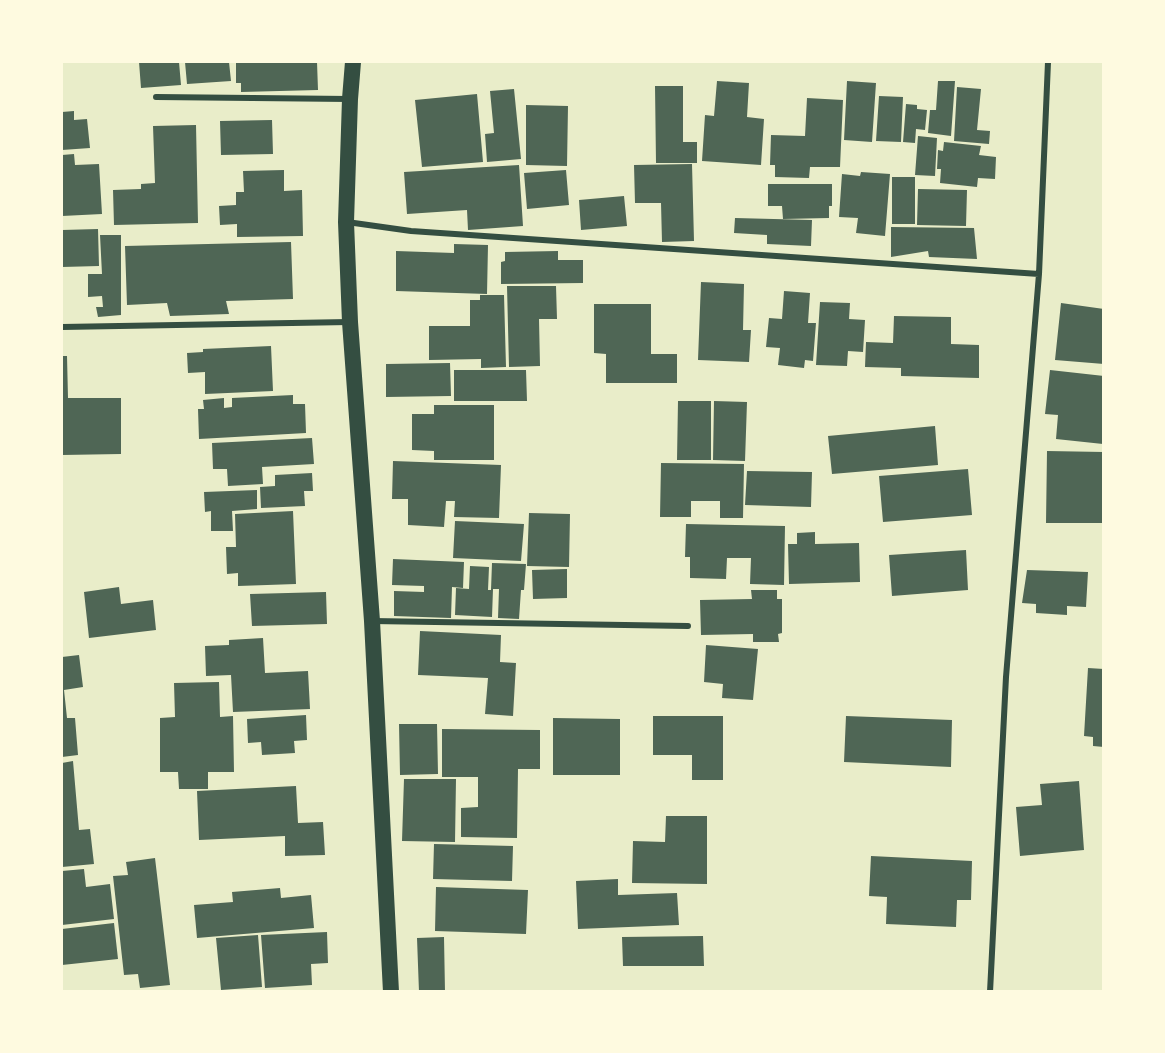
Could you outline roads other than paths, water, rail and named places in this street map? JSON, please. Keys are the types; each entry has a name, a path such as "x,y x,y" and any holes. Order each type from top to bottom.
{"highway":[{"path":"353,62 346,222 350,322 372,621 391,992"}],"street":[{"path":"990,992 1006,677 1039,274 1048,62"},
{"path":"156,97 350,99"},
{"path":"346,222 423,232 1039,274"},
{"path":"62,327 350,322"},
{"path":"372,621 688,626"}]}
